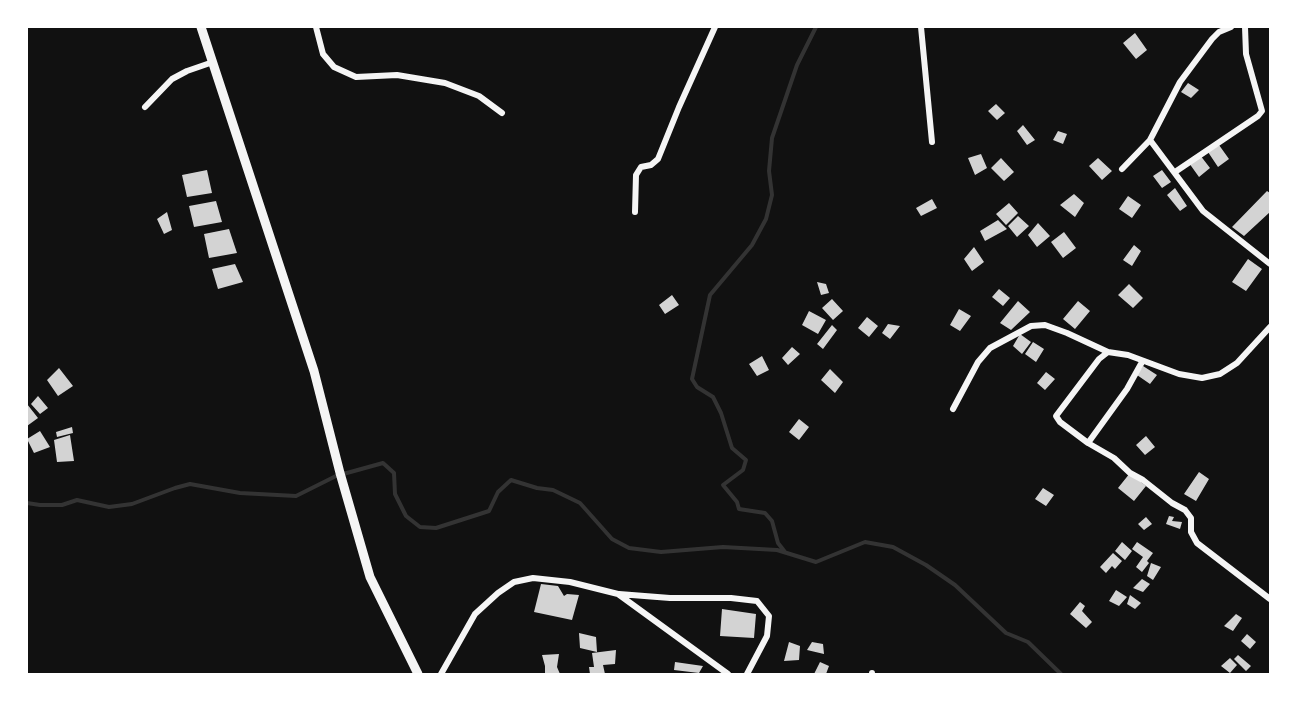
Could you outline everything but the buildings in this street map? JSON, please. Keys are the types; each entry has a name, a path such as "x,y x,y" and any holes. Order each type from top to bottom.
{"street":[{"path":"201,27 314,371 347,500 370,576 418,674"},
{"path":"316,27 323,54 334,67 356,77 397,75 445,83 479,96 502,113"},
{"path":"635,212 636,175 641,167 651,165 658,159 716,27"},
{"path":"921,27 932,142"},
{"path":"1122,169 1150,140 1180,82 1212,39 1219,32 1231,27"},
{"path":"1175,171 1258,116 1262,111 1246,54 1245,27"},
{"path":"145,107 172,79 213,62"},
{"path":"1150,140 1203,211 1270,264"},
{"path":"953,410 978,362 990,348 1031,326 1045,325 1108,352 1128,355 1179,374 1202,378 1220,374 1237,363 1270,327"},
{"path":"1108,352 1092,368 1056,416 1060,422 1088,443 1113,458 1130,473 1185,510 1191,518 1191,532 1197,543 1270,599"},
{"path":"1088,443 1127,389 1142,362"},
{"path":"441,674 476,614 498,593 514,582 533,578 570,582 618,594 756,601 768,616 767,636 747,674"},
{"path":"618,594 728,674"}],"waterway":[{"path":"785,552 778,543 772,521 765,513 739,509 737,502 723,485 743,470 746,460 732,448 721,413 713,397 697,387 692,379 710,295 752,245 766,219 772,195 769,171 772,138 797,65 816,27"},
{"path":"27,503 62,505 77,500 109,507 132,504 190,484 240,493 296,496 336,476 383,463 394,473 395,494 406,516 420,527 436,528 489,511 498,492 511,480 553,490 580,503 612,539 629,548 661,552 723,547 777,550 816,562 865,542 893,547 926,565 955,585 1006,633 1028,642 1061,674"}]}
